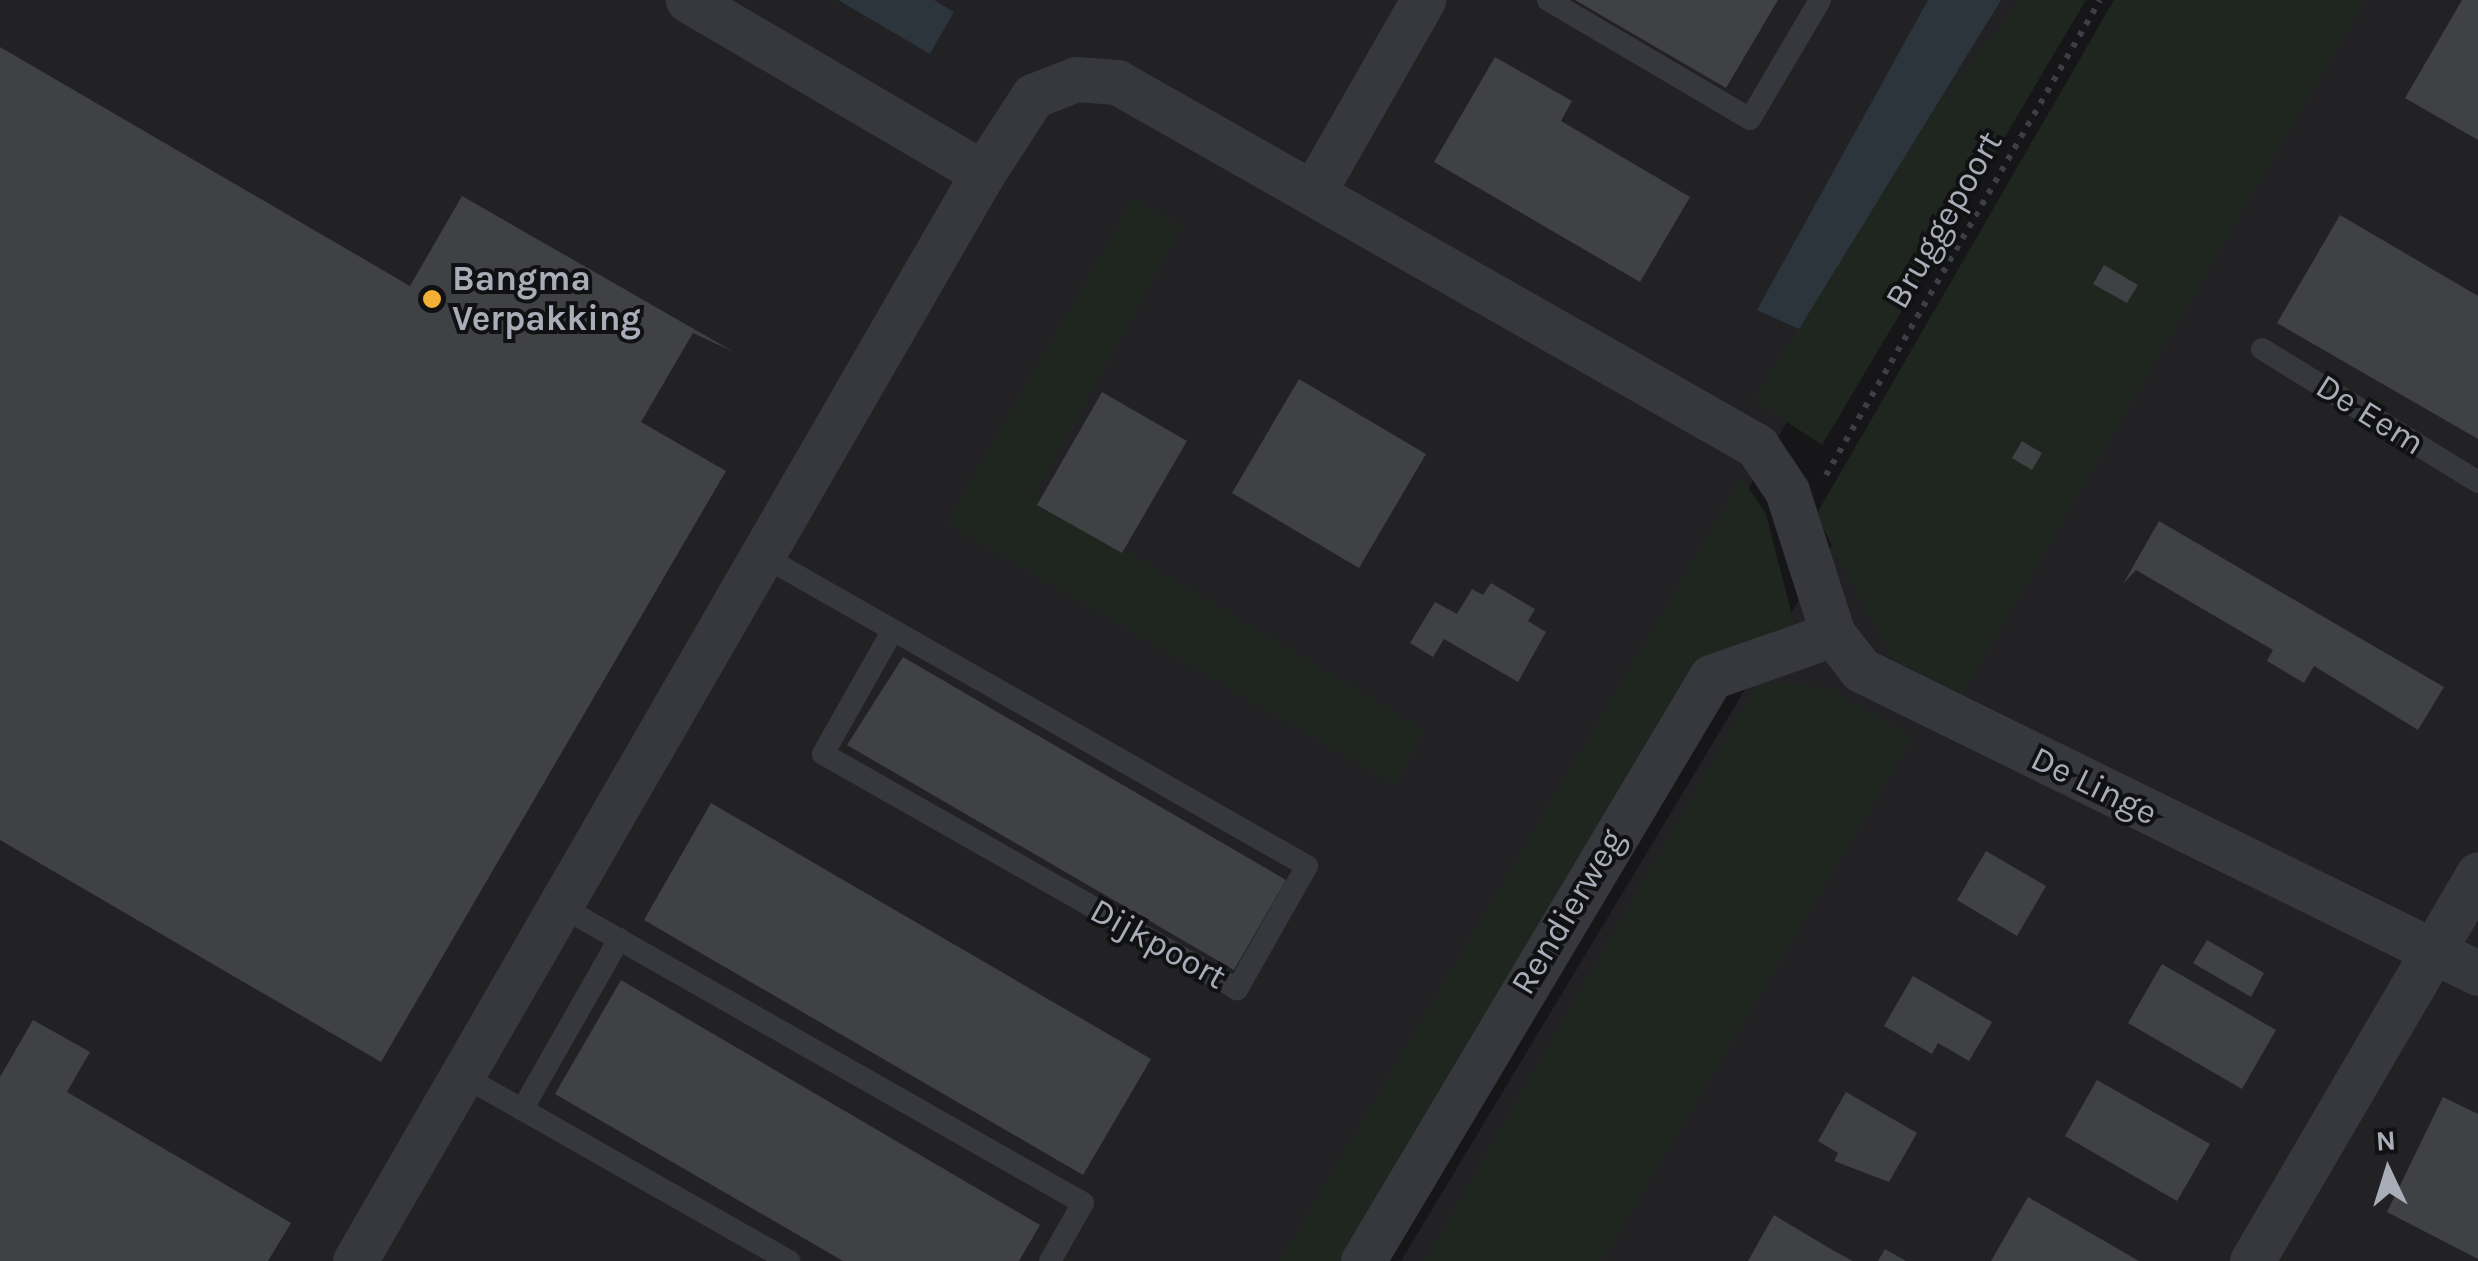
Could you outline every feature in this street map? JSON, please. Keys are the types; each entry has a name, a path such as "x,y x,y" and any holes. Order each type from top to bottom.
{"street":[{"path":"355,1261 465,1078 983,173 688,0"},
{"path":"1313,192 1423,0"},
{"name":"De Linge","path":"983,173 1034,96 1076,79 1117,82 1757,446 1796,518 1834,634 1877,680 2478,973"},
{"name":"Rendierweg","path":"1363,1261 1711,677 1834,634"},
{"path":"2252,1261 2478,874"}],"lane":[{"path":"1548,0 1750,118 1820,0"},
{"name":"De Eem","path":"2262,349 2478,482"},
{"name":"Dijkpoort","path":"763,556 894,630 1308,866 1237,990 822,754 894,630"},
{"path":"562,907 1084,1203 1050,1261"},
{"path":"522,1110 618,939"},
{"path":"465,1078 789,1261"}],"path":[{"name":"Bruggepoort","path":"1832,464 2100,0"}],"shaded area":[{"path":"0,0 2032,0 1300,1261 0,1261"},
{"path":"838,0 934,0 954,12 930,54"},
{"path":"1928,0 2001,0 1799,329 1757,310"},
{"path":"2021,0 2086,0 1822,445 1754,400 1932,111"},
{"path":"2114,0 2365,0 1961,697 1893,661 1816,515"},
{"path":"2160,0 2478,0 2478,1261 1401,1261"},
{"path":"1133,199 1182,227 1034,496 1424,730 1396,785 947,523"},
{"path":"1742,478 1766,514 1794,623 1700,663 1348,1261 1280,1261"},
{"path":"1773,681 1830,689 1913,737 1602,1261 1425,1261 1755,687"}],"building":[{"path":"1575,0 1778,0 1726,88"},
{"path":"2462,0 2478,0 2478,140 2405,98"},
{"path":"0,47 410,286 462,196 734,352 693,333 641,422 726,471 381,1062 0,840"},
{"path":"1495,57 1572,101 1561,121 1690,197 1640,282 1434,162"},
{"path":"2340,215 2478,296 2478,439 2277,323"},
{"path":"2104,265 2138,285 2127,303 2093,284"},
{"path":"1299,379 1426,454 1359,568 1232,493"},
{"path":"1102,392 1187,441 1122,553 1037,505"},
{"path":"2022,441 2042,453 2032,470 2012,458"},
{"path":"2159,521 2444,687 2418,730 2314,666 2304,683 2267,661 2273,650 2136,570 2123,584"},
{"path":"1491,583 1535,609 1528,621 1546,632 1518,682 1444,639 1433,657 1410,643 1435,602 1457,614 1472,589 1483,595"},
{"path":"903,657 1286,880 1234,970 847,745"},
{"path":"711,803 1151,1059 1083,1175 644,920"},
{"path":"1986,851 2046,886 2017,936 1957,900"},
{"path":"2207,940 2264,973 2251,997 2193,963"},
{"path":"2162,964 2276,1030 2242,1089 2128,1023"},
{"path":"1913,976 1992,1022 1969,1061 1938,1043 1932,1054 1884,1026"},
{"path":"621,980 1040,1225 1019,1261 843,1261 555,1094"},
{"path":"33,1020 90,1052 67,1092 291,1223 268,1261 0,1261 0,1077"},
{"path":"2097,1080 2210,1144 2177,1201 2065,1136"},
{"path":"1846,1092 1917,1133 1889,1182 1834,1161 1838,1153 1818,1141"},
{"path":"2443,1097 2478,1114 2478,1259 2387,1212"},
{"path":"2028,1197 2139,1261 1991,1261"},
{"path":"1774,1215 1836,1252 1853,1261 1748,1261"},
{"path":"1885,1249 1906,1261 1878,1261"}],"place":[{"name":"Bangma Verpakking","path":"432,299"}]}
